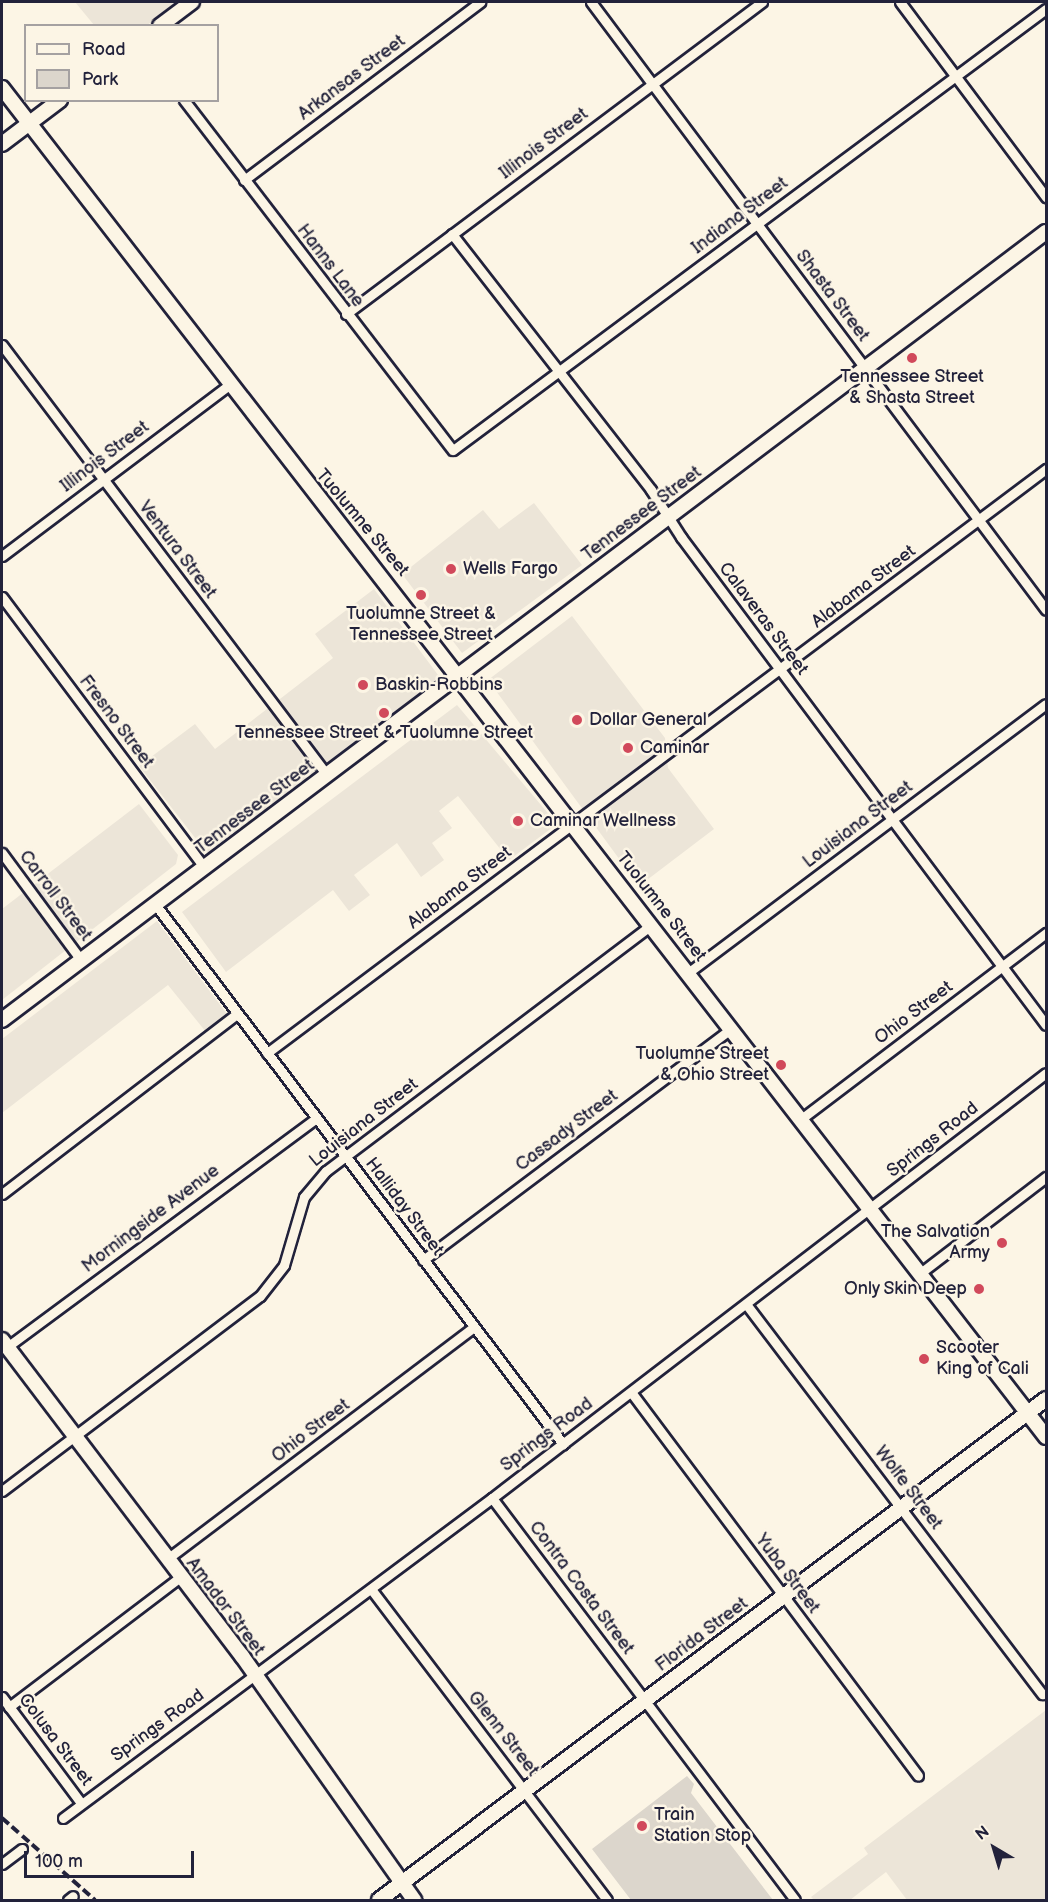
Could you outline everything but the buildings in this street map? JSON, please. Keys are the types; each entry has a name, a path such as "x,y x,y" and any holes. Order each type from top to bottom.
{"main road":[{"path":"163,24 192,2"},
{"name":"Tuolumne Street","path":"2,88 229,385 459,675 1047,1437"},
{"path":"2,144 57,102"},
{"name":"Tennessee Street","path":"2,1020 1047,232"},
{"name":"Amador Street","path":"4,1344 255,1675 414,1900"},
{"name":"Florida Street","path":"379,1900 1047,1399"}],"street":[{"name":"Arkansas Street","path":"244,180 480,2"},
{"name":"Shasta Street","path":"591,2 1047,610"},
{"name":"Illinois Street","path":"346,314 762,2"},
{"path":"900,2 1047,197"},
{"name":"Indiana Street","path":"453,450 1047,9"},
{"name":"Hanns Lane","path":"186,102 346,314 453,450"},
{"name":"Calaveras Street","path":"452,234 651,490 667,517 1047,1025"},
{"name":"Ventura Street","path":"2,345 327,775"},
{"name":"Illinois Street","path":"2,556 229,385"},
{"name":"Alabama Street","path":"267,1053 782,670 1047,469"},
{"name":"Fresno Street","path":"2,597 204,867"},
{"name":"Louisiana Street","path":"689,972 1047,704"},
{"name":"Carroll Street","path":"2,853 81,960"},
{"name":"Halliday Street","path":"154,904 563,1444"},
{"name":"Louisiana Street","path":"2,1491 260,1296 284,1265 304,1197 312,1184 651,925"},
{"name":"Ohio Street","path":"801,1119 1047,933"},
{"path":"2,1194 237,1014"},
{"name":"Cassady Street","path":"423,1260 732,1028"},
{"name":"Springs Road","path":"63,1818 492,1498 1047,1073"},
{"name":"Morningside Avenue","path":"4,1344 315,1118"},
{"path":"920,1274 1047,1177"},
{"name":"Wolfe Street","path":"746,1304 1042,1694"},
{"name":"Ohio Street","path":"166,1560 474,1327"},
{"name":"Yuba Street","path":"630,1392 918,1775"},
{"name":"Contra Costa Street","path":"492,1498 795,1900"},
{"path":"9,1707 180,1577"},
{"name":"Glenn Street","path":"371,1589 526,1790 607,1900"},
{"name":"Colusa Street","path":"2,1697 81,1803"},
{"path":"2,1864 22,1849"}],"shaded area":[{"path":"75,2 177,2 149,24 93,24"},
{"path":"534,503 582,565 462,653 402,574 483,510 499,529"},
{"path":"374,589 441,679 207,853 139,766 195,724 215,749 333,658 315,634"},
{"path":"572,616 665,738 668,768 714,829 639,886 488,680"},
{"path":"457,705 557,824 509,860 458,796 439,811 452,828 432,843 444,860 421,877 397,843 354,875 370,895 349,911 333,890 226,972 182,912"},
{"path":"139,804 178,855 176,864 2,1000 2,909"},
{"path":"157,921 227,1014 206,1032 168,985 2,1113 2,1039"},
{"path":"1046,1710 1046,1900 907,1900 886,1872 850,1900 814,1900 811,1897 868,1854 864,1848"}],"green space":[{"path":"687,1776 694,1784 691,1793 773,1900 631,1900 592,1849"}],"railway":[{"path":"2,1818 95,1900"}],"place":[{"name":"Tennessee Street & Shasta Street","path":"912,358"},
{"name":"Wells Fargo","path":"451,569"},
{"name":"Tuolumne Street & Tennessee Street","path":"421,595"},
{"name":"Baskin-Robbins","path":"363,685"},
{"name":"Tennessee Street & Tuolumne Street","path":"384,713"},
{"name":"Dollar General","path":"577,720"},
{"name":"Caminar","path":"628,748"},
{"name":"Caminar Wellness","path":"518,821"},
{"name":"Tuolumne Street & Ohio Street","path":"781,1065"},
{"name":"The Salvation Army","path":"1002,1243"},
{"name":"Only Skin Deep","path":"979,1289"},
{"name":"Scooter King of Cali","path":"924,1359"},
{"name":"Train Station Stop","path":"642,1826"}]}
